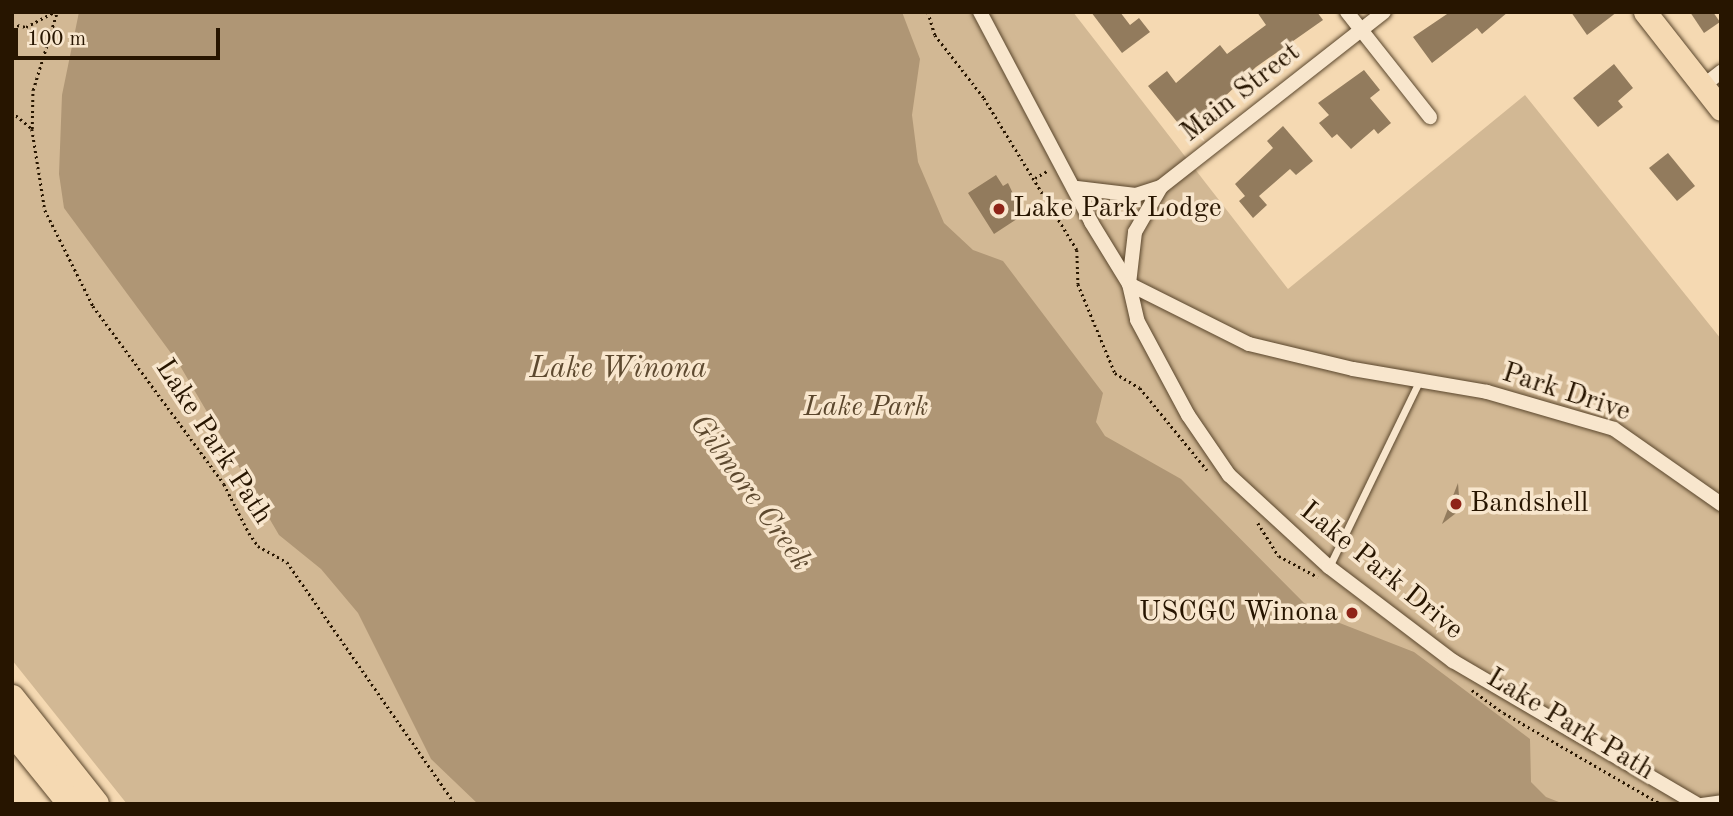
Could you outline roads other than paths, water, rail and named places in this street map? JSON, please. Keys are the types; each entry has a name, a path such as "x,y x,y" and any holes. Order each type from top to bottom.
{"highway":[{"path":"12,698 96,804"},
{"path":"12,731 71,804"}],"main road":[{"path":"1645,12 1712,79 1721,109"}],"street":[{"path":"980,12 1077,188 1091,222 1129,284"},
{"path":"1347,12 1430,117"},
{"name":"Main Street","path":"1077,188 1136,195 1161,187 1384,12"},
{"name":"Main Street","path":"1129,284 1135,232 1161,187"},
{"name":"Park Drive","path":"1129,284 1249,344 1419,382 1488,392 1614,429 1721,504"},
{"name":"Lake Park Drive","path":"1129,284 1137,320 1188,415 1229,475 1329,567 1453,661 1695,803"}],"lane":[{"path":"1329,567 1419,382"},
{"path":"1695,803 1721,798"}],"water":[{"name":"Lake Winona","path":"79,12 902,12 920,59 912,115 918,162 944,223 973,250 1003,261 1103,393 1096,422 1105,436 1181,479 1314,613 1414,652 1530,739 1531,782 1546,797 1564,804 478,804 431,759 358,613 321,569 279,535 179,364 64,208 59,174 62,95"}],"place":[{"name":"Lake Park Lodge","path":"999,209"},
{"name":"Bandshell","path":"1456,504"},
{"name":"USCGC Winona","path":"1352,613"}],"park label":[{"name":"Lake Park","path":"866,408"}],"water label":[{"name":"Gilmore Creek","path":"750,493"}]}
